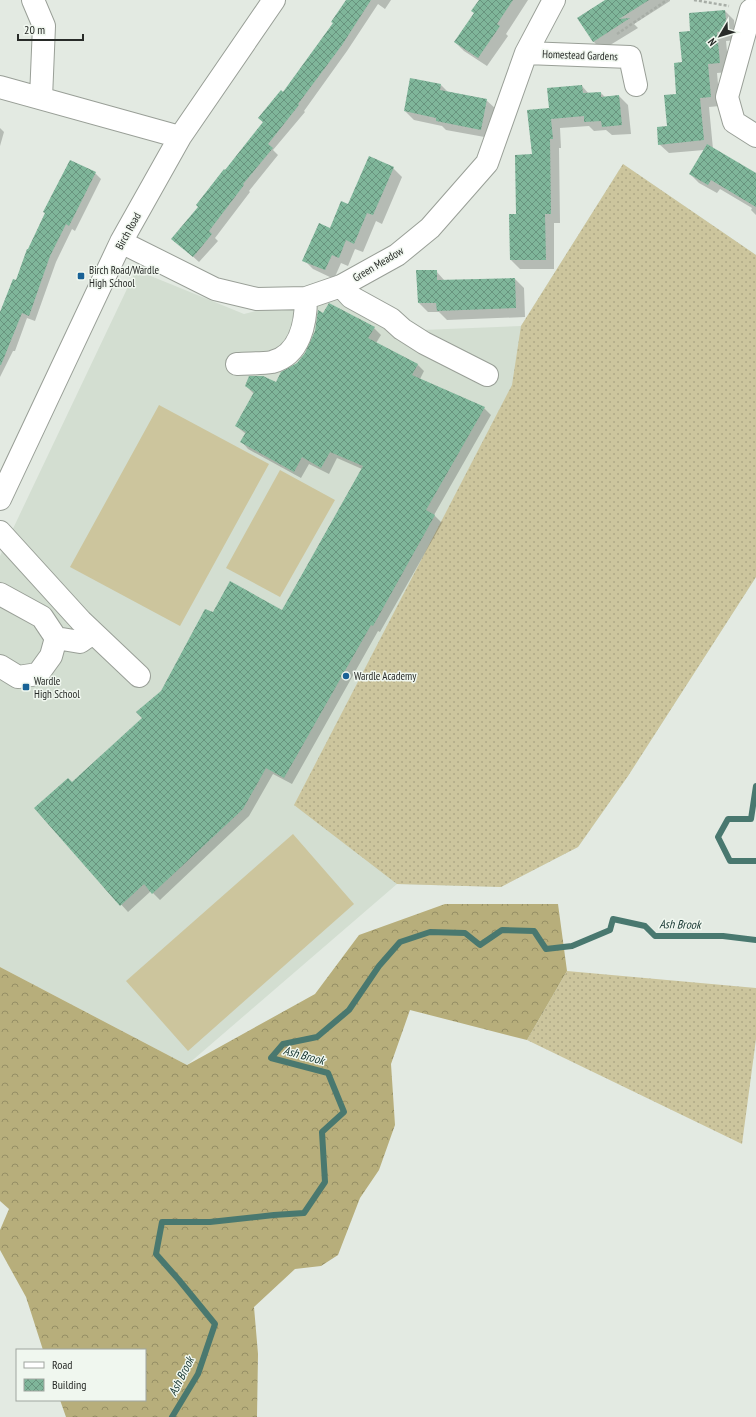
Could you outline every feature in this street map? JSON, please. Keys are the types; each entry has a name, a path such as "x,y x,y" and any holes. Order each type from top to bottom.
{"street":[{"path":"33,0 44,26 40,98"},
{"name":"Birch Road","path":"0,499 121,242 180,137 274,0"},
{"name":"Green Meadow","path":"121,242 215,289 257,299 306,298 340,286 397,255 430,228 487,163 526,53 554,0"},
{"path":"751,10 727,97 734,122 756,136"},
{"name":"Homestead Gardens","path":"526,53 630,57 636,84"},
{"path":"0,87 180,137"},
{"path":"340,286 352,298 391,319 402,329 424,343 487,375"},
{"path":"237,364 271,362 289,353 296,345 301,333 306,311 306,298"},
{"path":"0,532 76,616 139,676"},
{"path":"0,594 42,617 56,638 80,642 93,633"},
{"path":"0,666 18,677 38,674 51,656 56,638"}],"path":[{"path":"616,34 666,0"},
{"path":"694,0 709,1 751,10"}],"shaded area":[{"name":"Wardle Academy","path":"623,164 756,255 756,577 628,776 578,847 501,887 397,884 187,1065 0,967 0,556 136,270 244,314 334,292 422,330 521,326"},
{"path":"623,164 756,255 756,577 628,776 578,847 501,887 397,884 294,805 512,385 521,326"},
{"path":"159,405 269,464 180,626 70,567"},
{"path":"280,470 335,500 280,597 226,568"},
{"path":"293,834 354,904 188,1051 126,981"},
{"path":"567,971 756,988 756,1039 742,1144 527,1040"}],"green space":[{"path":"445,904 558,904 567,971 527,1040 410,1010 391,1064 395,1125 379,1170 360,1198 338,1255 321,1266 295,1269 254,1307 258,1354 257,1417 66,1417 60,1401 146,1401 146,1349 43,1349 26,1297 0,1250 0,1230 9,1209 0,1201 0,967 187,1065 315,994 359,935"}],"building":[{"path":"346,0 371,0 342,45 298,104 299,105 268,144 273,148 243,184 244,185 209,231 212,234 193,257 171,239 198,207 196,205 224,169 225,170 263,122 258,118 281,90 283,92 333,23 331,22"},
{"path":"479,0 513,0 497,24 500,26 478,58 454,42 474,13 471,11"},
{"path":"605,0 649,0 619,19 630,18 593,42 577,18"},
{"path":"725,10 727,31 717,32 720,63 708,64 711,97 700,98 704,140 658,145 657,127 667,126 664,95 676,94 674,63 682,62 679,32 690,31 689,13"},
{"path":"410,78 441,84 440,90 487,99 481,130 436,121 436,118 404,111"},
{"path":"582,85 583,93 601,92 601,97 619,95 622,125 602,127 601,121 584,122 584,116 551,119 553,139 550,139 551,214 545,214 546,260 510,260 509,214 516,214 515,155 532,154 527,110 549,108 547,88"},
{"path":"707,144 756,173 756,207 711,180 708,185 689,174"},
{"path":"369,156 394,167 373,215 367,213 354,244 346,240 339,258 332,255 325,270 302,261 319,223 330,228 341,201 348,204"},
{"path":"70,160 96,172 69,226 66,224 50,256 29,316 22,313 0,365 0,312 13,279 16,280 27,249 45,213 43,212"},
{"path":"416,270 437,270 437,280 515,278 516,308 437,311 436,303 418,303"},
{"path":"329,303 375,327 368,338 418,364 412,375 485,407 426,510 435,515 373,626 371,625 284,778 266,768 243,809 152,894 144,884 120,906 34,808 68,778 72,782 142,718 136,712 161,691 205,609 213,612 230,581 282,610 363,466 330,452 321,468 302,457 294,472 240,442 246,432 235,426 254,392 245,386 249,376 263,376 276,382 281,372 297,363 305,353 315,331 318,310 323,313"}],"waterway":[{"name":"Ash Brook","path":"756,786 751,819 728,819 718,837 730,861 756,861"},
{"name":"Ash Brook","path":"172,1417 198,1374 215,1324 156,1254 162,1222 210,1222 304,1213 325,1182 322,1132 344,1112 328,1073 271,1058 283,1044 317,1037 349,1010 379,966 400,942 430,932 465,933 480,945 502,930 534,931 546,949 572,946 610,930 613,919 645,926 655,936 723,936 756,940"}],"place":[{"name":"Birch Road/Wardle High School","path":"81,276"},
{"name":"Wardle Academy","path":"346,676"},
{"name":"Wardle High School","path":"26,687"}]}
